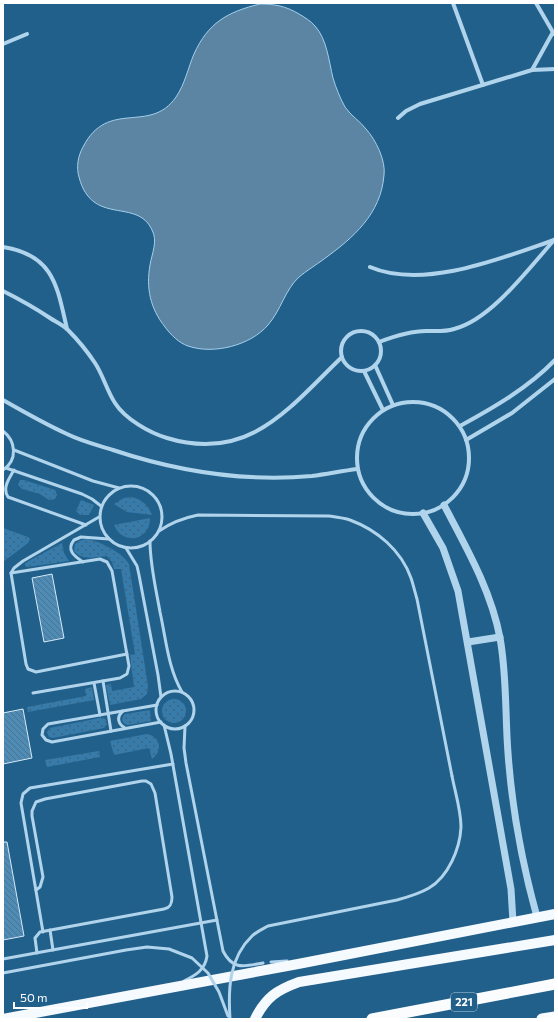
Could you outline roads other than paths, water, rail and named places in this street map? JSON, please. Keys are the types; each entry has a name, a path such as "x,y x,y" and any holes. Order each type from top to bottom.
{"highway":[{"name":"221","path":"372,1019 555,984"},
{"path":"542,1019 555,1017"}],"main road":[{"path":"3,1019 555,914"},
{"path":"255,1019 261,1007 273,994 285,987 299,982 555,940"}],"street":[{"path":"453,3 483,85"},
{"path":"532,70 554,33 536,3"},
{"path":"3,44 27,34"},
{"path":"398,118 420,104 532,70 555,69"},
{"path":"370,267 397,275 427,274 458,270 487,263 555,240"},
{"path":"379,342 410,332 443,332 455,329 480,317 503,297 555,240"},
{"path":"3,247 19,250 33,256 45,266 54,279 67,329"},
{"path":"3,291 36,309 67,329 82,345 95,364 115,404 128,417 144,428 179,442 216,444 253,434 284,412 342,357"},
{"path":"362,330 367,331 376,337 379,342 381,347 380,357 375,366 364,371 350,368 345,363 342,357 341,346 346,337 351,333 362,330"},
{"path":"460,426 508,398 530,382 555,360"},
{"path":"375,366 393,405"},
{"path":"364,371 383,410"},
{"path":"466,440 512,413 555,379"},
{"path":"3,400 68,434 138,458 176,467 240,476 276,477 312,476 357,469"},
{"path":"412,401 430,404 447,412 460,426 466,440 469,458 466,476 457,492 444,505 423,513 401,513 391,510 372,498 365,489 357,469 357,449 363,431 368,423 383,410 393,405 412,401"},
{"path":"444,505 483,584 500,637 514,815 528,886 537,917"},
{"path":"423,513 443,548 453,572 458,591 511,889 513,922"},
{"path":"468,642 500,637"}],"lane":[{"path":"3,431 9,436 13,443 14,450 10,462 5,469 14,470 87,496 101,506"},
{"path":"14,450 93,481 119,488"},
{"path":"14,470 5,488 8,497 86,525"},
{"path":"159,531 162,522 162,512 154,495 146,489 128,485 111,492 105,498 101,506 99,517 102,529 109,539 117,545 126,548 143,546 150,542 159,531 171,522 198,515 329,516 350,520 370,530 387,542 402,559 411,577 417,599 460,813 460,838 450,865 430,888 415,895 397,900 268,926 253,935 238,953 233,967 228,994 230,1019"},
{"path":"99,517 23,561 14,568 11,573 26,664 30,671 39,672 127,654"},
{"path":"83,562 75,557 70,550 71,543 74,540 81,537 109,539"},
{"path":"150,542 151,561 172,672 182,692"},
{"path":"126,548 137,566 161,697"},
{"path":"11,573 100,559 107,562 112,571 127,654 129,669 127,674 122,677 94,683 33,693"},
{"path":"103,681 111,731"},
{"path":"94,683 100,715"},
{"path":"169,692 182,692 191,698 194,708 192,719 185,726 174,729 164,725 157,717 157,705 161,697 169,692"},
{"path":"157,705 48,724 43,729 42,735 46,740 52,742 161,722"},
{"path":"123,711 120,713 118,719 121,725 126,729"},
{"path":"164,725 173,764 206,956 204,966 197,974 173,987"},
{"path":"185,726 184,748 186,763 223,951 232,963 239,966 263,963"},
{"path":"43,932 21,803 21,798 25,790 173,764"},
{"path":"36,890 40,887 43,877 32,816 32,811 36,802 142,781 146,781 151,784 155,793 172,896 172,904 164,909 43,932 38,934 35,938 38,953"},
{"path":"3,959 217,920"},
{"path":"50,930 53,950"},
{"path":"3,973 126,950 147,947 169,949 192,958 208,973 219,992 230,1019"},
{"path":"271,962 288,962 298,964"}]}
